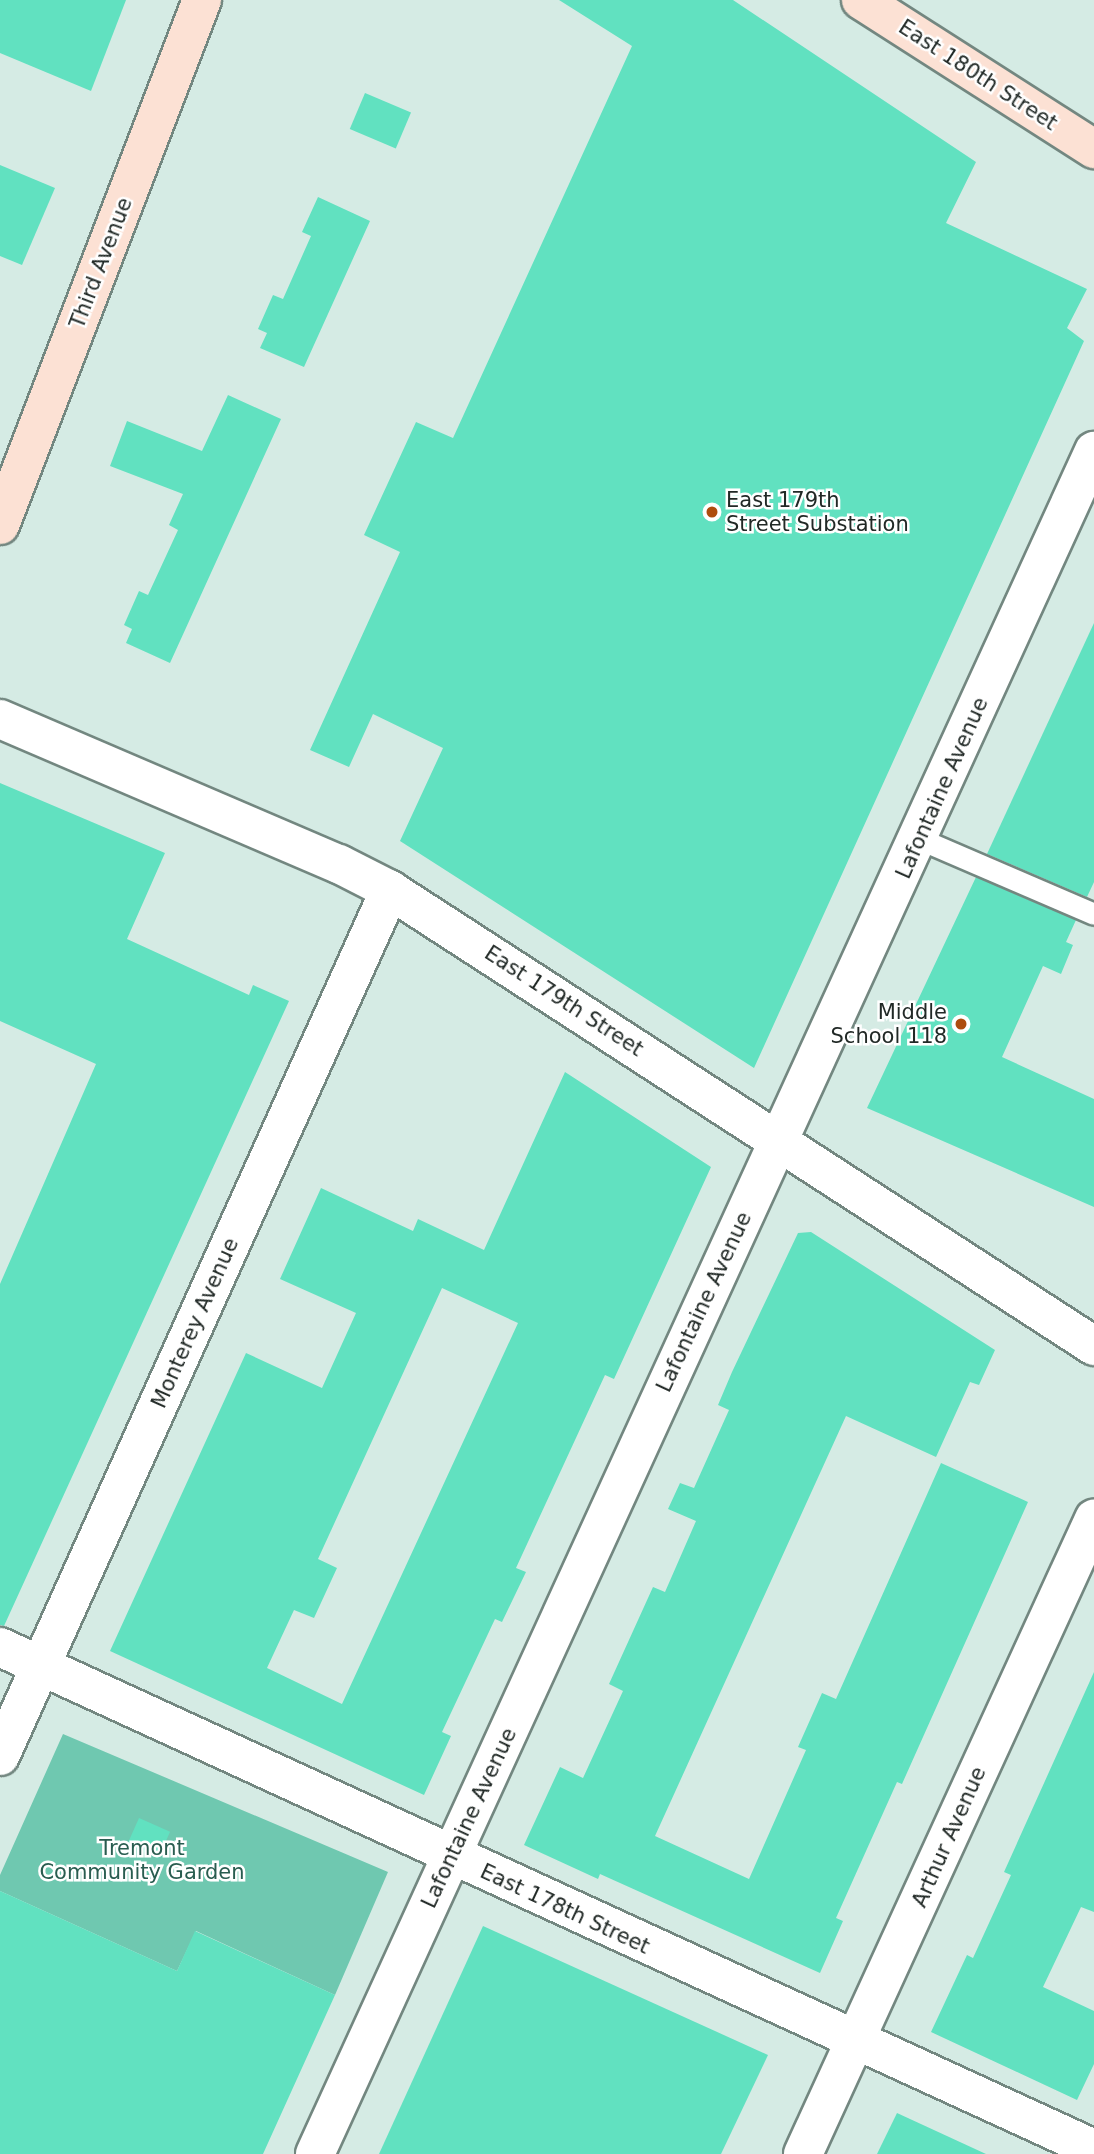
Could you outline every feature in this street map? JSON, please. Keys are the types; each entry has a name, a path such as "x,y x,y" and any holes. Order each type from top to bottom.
{"main road":[{"name":"Third Avenue","path":"0,525 202,0"},
{"name":"East 180th Street","path":"861,0 1094,149"}],"street":[{"name":"Lafontaine Avenue","path":"315,2154 778,1141 920,839 1094,451"},
{"name":"East 179th Street","path":"0,719 339,863 390,890 1094,1346"},
{"name":"Monterey Avenue","path":"0,1756 390,890"},
{"name":"Arthur Avenue","path":"803,2154 1094,1519"},
{"name":"East 178th Street","path":"0,1647 1094,2149"}],"lane":[{"path":"920,839 1094,914"}],"green space":[{"name":"Tremont Community Garden","path":"63,1734 388,1872 335,1995 196,1931 177,1971 0,1891 0,1875"}],"building":[{"path":"0,0 126,0 91,91 0,53"},
{"name":"East 179th Street Substation","path":"559,0 733,0 976,162 946,223 1087,289 1067,328 1084,341 754,1068 400,841 443,748 373,714 349,767 310,750 400,552 364,535 416,422 453,438 632,46"},
{"path":"365,93 411,113 396,148 350,129"},
{"path":"0,165 55,188 22,265 0,256"},
{"path":"318,197 370,221 304,367 260,348 267,333 258,329 273,295 283,299 311,236 302,232"},
{"path":"228,395 281,419 170,663 126,643 132,629 124,625 139,591 148,595 178,530 169,525 183,494 110,466 127,421 202,451"},
{"path":"1094,623 1094,882 1087,897 987,854"},
{"path":"0,783 165,853 127,939 249,995 253,985 289,1001 4,1626 0,1625 0,1284 96,1064 0,1021"},
{"name":"Middle School 118","path":"976,877 1076,920 1066,942 1073,945 1061,974 1043,966 1002,1057 1094,1099 1094,1207 867,1108"},
{"path":"565,1072 711,1167 614,1379 605,1375 516,1568 526,1572 502,1622 495,1619 442,1732 451,1736 424,1795 110,1651 246,1353 322,1388 356,1313 280,1279 321,1188 413,1231 418,1219 484,1250","holes":["442,1288 518,1323 342,1704 267,1668 294,1610 314,1618 337,1568 318,1559"]},
{"path":"811,1232 995,1350 979,1385 970,1382 936,1457 846,1416 655,1836 749,1879 806,1750 798,1747 822,1693 836,1699 941,1463 1028,1502 902,1784 897,1782 836,1918 843,1921 820,1973 600,1874 598,1879 524,1845 560,1767 583,1778 623,1691 609,1684 653,1587 665,1592 696,1521 668,1509 680,1483 694,1488 729,1410 718,1405 732,1372 798,1233"},
{"path":"1094,1672 1094,1912 1081,1907 1043,1987 1094,2011 1094,2064 1077,2100 931,2032 967,1955 973,1958 1011,1875 1004,1872"},
{"path":"139,1818 170,1832 158,1858 127,1844"},
{"path":"0,1891 177,1971 195,1931 335,1995 263,2154 0,2154"},
{"path":"483,1926 768,2055 721,2154 379,2154"},
{"path":"897,2113 986,2154 877,2154"}],"place":[{"name":"East 179th Street Substation","path":"712,512"},
{"name":"Middle School 118","path":"961,1024"}]}
